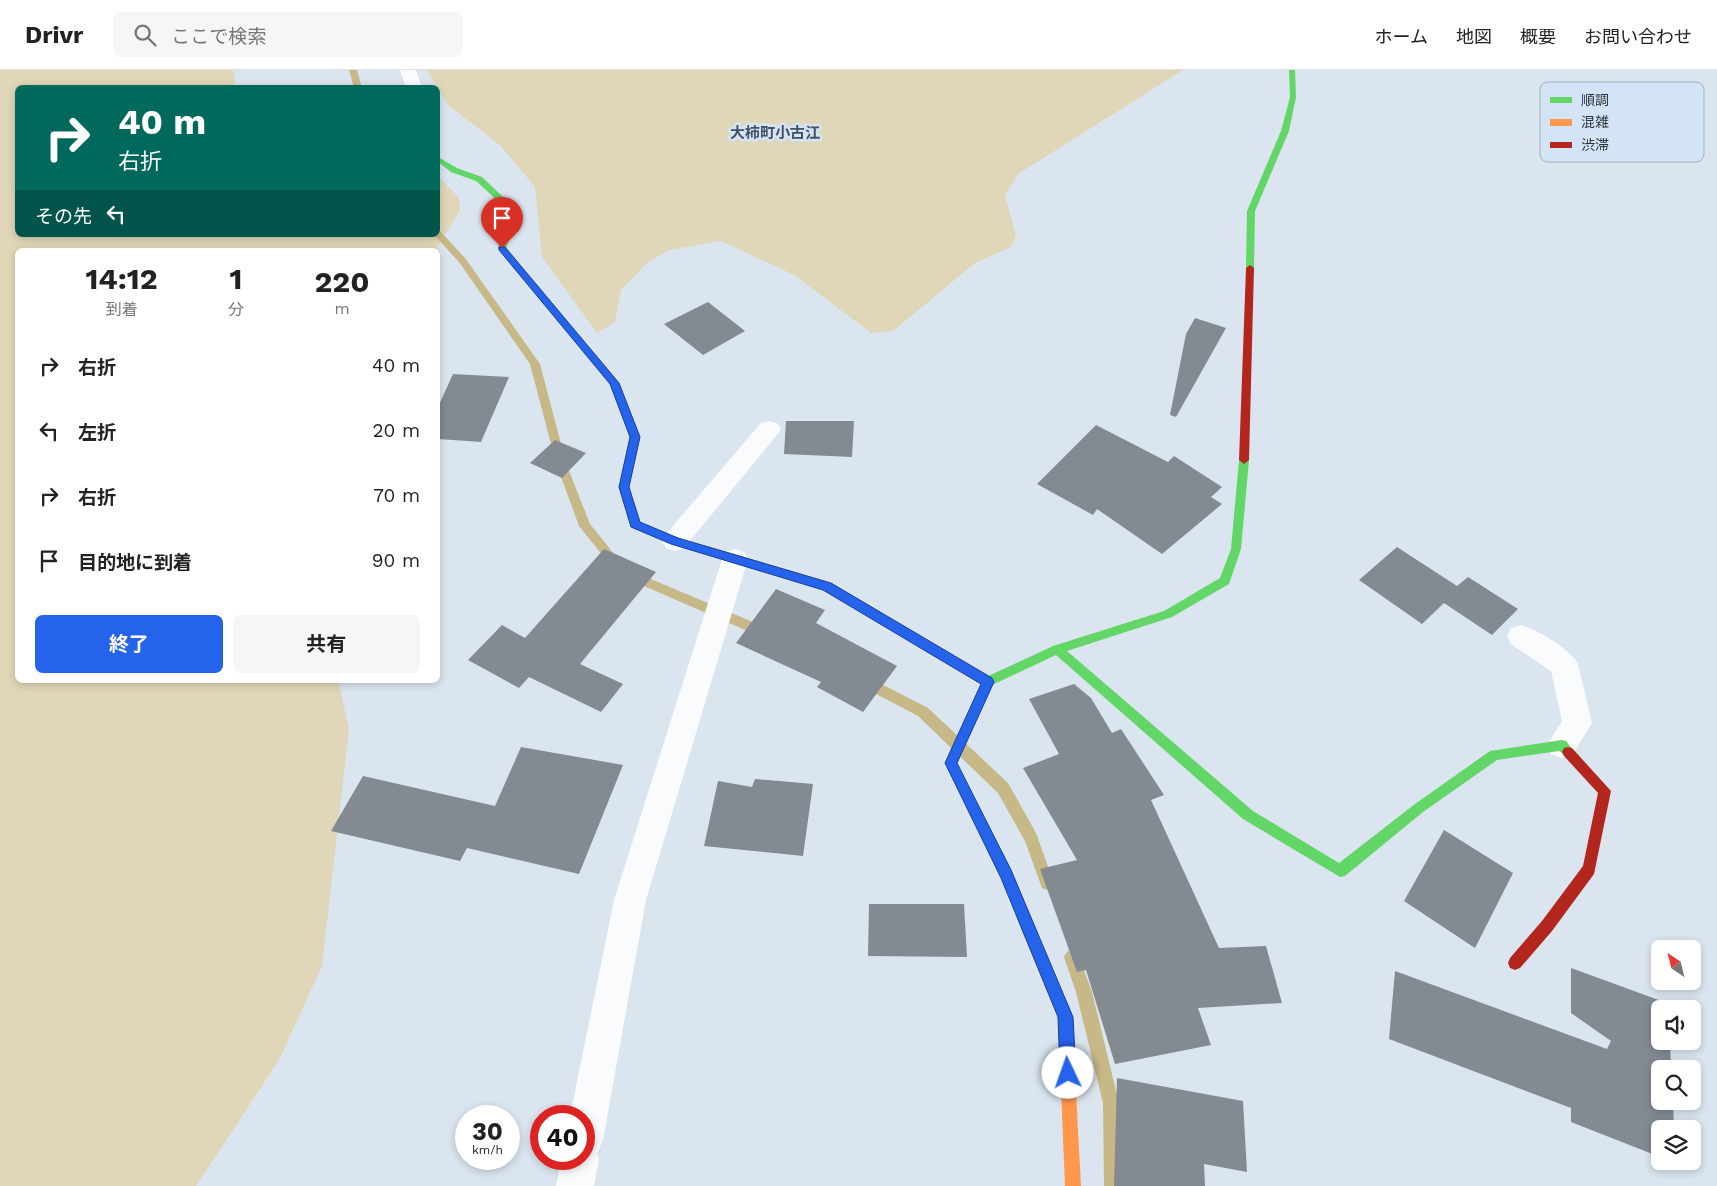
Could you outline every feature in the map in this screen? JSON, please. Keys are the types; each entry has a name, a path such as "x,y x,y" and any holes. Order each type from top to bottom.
{"street":[{"path":"408,70 413,85"},
{"path":"1073,1186 1065,1017 1006,874 951,763 988,682 1057,649 1168,614 1225,581 1236,549 1246,437 1251,211 1285,131 1292,97 1292,70"},
{"path":"440,160 454,170 479,179 514,212 502,248 614,383 635,437 624,487 635,524 675,541 827,586 988,682"},
{"path":"675,541 769,429"},
{"path":"591,1105 630,900 735,559"},
{"path":"1057,649 1248,815 1340,871 1420,808 1494,755 1562,745 1577,723 1564,664 1521,636"},
{"path":"1515,963 1547,926 1589,869 1605,791 1562,745"},
{"path":"575,1186 578,1170"}],"shaded area":[{"path":"0,70 233,70 236,85 15,85 15,237 440,237 440,178 459,198 460,210 437,248 15,248 15,683 339,683 349,729 322,966 279,1060 196,1186 0,1186"},
{"path":"427,70 1183,70 1018,174 1005,196 1016,235 1011,247 975,263 893,331 871,333 794,275 721,241 669,250 647,263 621,290 615,322 597,333 542,257 535,187 501,146 448,105 440,92 440,85 436,85"}],"building":[{"path":"708,302 745,331 703,355 664,324"},
{"path":"1195,318 1226,328 1176,417 1170,415 1186,334"},
{"path":"453,374 509,377 481,442 440,439 440,403"},
{"path":"786,421 854,421 852,457 784,454"},
{"path":"1096,425 1168,462 1174,456 1222,487 1211,497 1222,504 1162,554 1097,509 1093,515 1037,484"},
{"path":"555,440 586,453 562,478 530,463"},
{"path":"1397,547 1457,586 1468,577 1518,609 1492,635 1444,603 1422,624 1359,580"},
{"path":"604,549 656,572 580,664 623,684 601,712 529,677 519,688 468,660 502,625 525,638"},
{"path":"776,589 825,610 816,623 897,666 863,712 817,687 821,682 736,643"},
{"path":"1074,684 1091,698 1112,733 1121,729 1164,795 1151,800 1219,948 1266,946 1282,1003 1198,1008 1211,1045 1115,1064 1086,970 1077,972 1040,869 1077,860 1023,768 1059,754 1029,699"},
{"path":"521,747 623,765 579,874 467,848 460,861 331,831 363,776 495,806"},
{"path":"755,779 813,784 803,856 704,846 718,781 752,787"},
{"path":"1444,830 1513,873 1475,948 1404,901"},
{"path":"869,904 964,904 967,957 868,956"},
{"path":"1571,968 1659,1000 1651,1000 1651,1050 1670,1050 1671,1060 1651,1060 1651,1110 1673,1110 1674,1120 1651,1120 1651,1153 1571,1122 1571,1108 1389,1039 1395,971 1607,1049 1611,1041 1571,1013"},
{"path":"1117,1078 1243,1101 1247,1172 1204,1164 1205,1186 1114,1186"}],"waterway":[{"path":"353,70 357,85"},
{"path":"440,236 462,260 535,364 561,463 585,526 615,563"},
{"path":"632,576 763,632"},
{"path":"866,682 923,712 1003,788 1031,838 1047,883"},
{"path":"1072,957 1084,992 1111,1103 1113,1186"}],"traffic: fast":[{"path":"1250,268 1251,211 1285,131 1293,97 1292,70"},
{"path":"440,160 454,170 479,179 514,212 502,248 614,383 635,437 624,487 635,524 675,541 761,566"},
{"path":"1029,931 1006,874 951,763 988,682 1057,649 1168,614 1225,581 1236,549 1244,460"},
{"path":"1057,649 1248,815 1340,871 1419,808 1494,755 1562,745 1568,752"}],"traffic: slow":[{"path":"761,566 827,586 988,682"},
{"path":"1029,931 1065,1017 1073,1186"}],"traffic: jam":[{"path":"1244,460 1250,268"},
{"path":"1515,963 1547,926 1589,869 1605,791 1568,752"}],"district":[{"name":"大柿町小古江","path":"775,133"}],"route":[{"path":"502,248 614,383 635,437 624,487 635,524 675,541 827,586 988,682 951,763 1006,874 1065,1017 1068,1073"}]}
